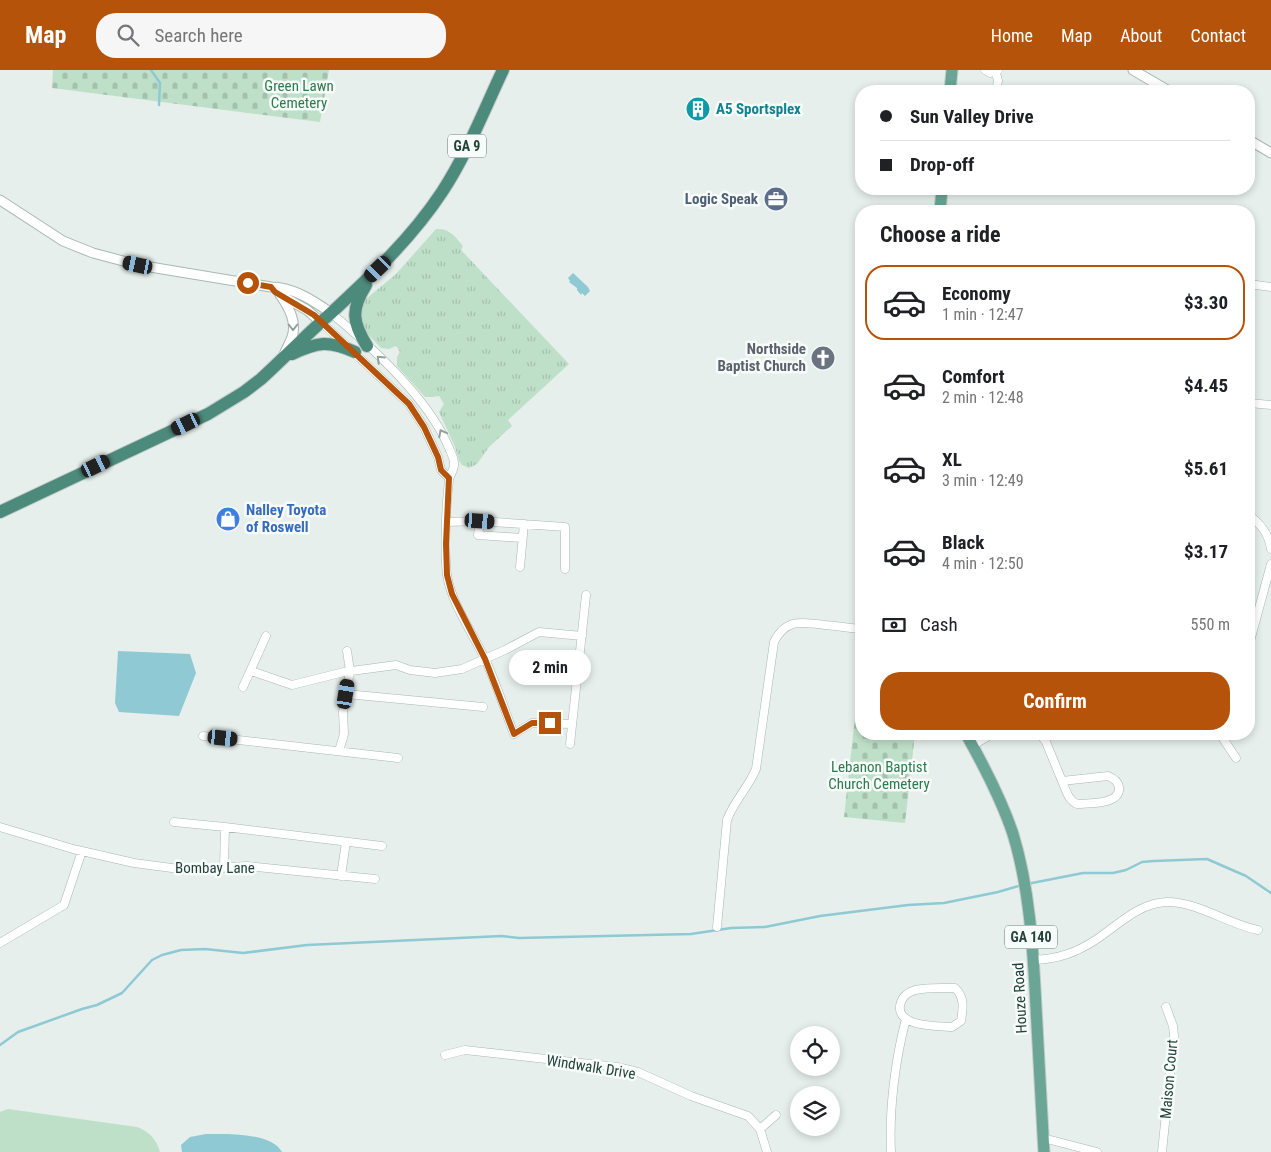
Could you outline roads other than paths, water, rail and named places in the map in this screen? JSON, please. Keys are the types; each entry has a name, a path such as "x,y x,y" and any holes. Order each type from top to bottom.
{"highway":[{"name":"GA 9","path":"0,512 208,413 250,387 283,359 406,241 443,191 503,70"},
{"path":"367,346 359,332 355,320 355,312 360,295 378,269"},
{"path":"283,359 321,343 340,345 355,352"}],"main road":[{"path":"951,85 952,70"},
{"name":"Houze Road","path":"971,740 992,782 1013,834 1025,884 1030,913 1044,1152"}],"street":[{"path":"985,70 990,73 997,71 997,85"},
{"path":"1134,70 1159,85"},
{"path":"1255,144 1271,153"},
{"path":"0,200 49,233 77,248 138,265 283,288 318,304 326,317 355,352 409,404 424,427 438,457 441,470 449,478"},
{"path":"1255,285 1271,287"},
{"path":"271,287 281,296 307,310 326,317 367,346 418,398 436,422 454,460 454,468 449,478 447,575 452,594 485,659 514,734 532,723 572,724"},
{"path":"281,296 292,316 294,324 292,338 283,359"},
{"path":"1255,404 1271,405"},
{"path":"1255,519 1268,528 1271,549"},
{"path":"447,522 480,521 565,527 564,569"},
{"path":"480,521 478,535 522,538"},
{"path":"520,567 524,524"},
{"path":"1255,623 1271,564"},
{"path":"570,744 586,595"},
{"path":"717,927 727,820 732,806 751,782 756,769 774,642 782,630 802,622 855,628"},
{"path":"251,671 292,685 350,671 396,665 410,670 435,673 462,669 539,632 582,636"},
{"path":"243,687 266,636"},
{"path":"339,750 344,734 343,712 350,671 346,652"},
{"path":"346,694 483,707"},
{"path":"204,736 398,758"},
{"path":"1044,740 1046,742 1062,781 1070,798 1077,804 1110,801 1115,798 1119,791 1117,782 1108,776 1062,781"},
{"path":"1224,740 1236,758"},
{"path":"174,822 382,846"},
{"name":"Bombay Lane","path":"0,827 82,851 134,863 187,870 247,866 375,879"},
{"path":"224,868 225,827"},
{"path":"341,876 346,842"},
{"path":"0,943 64,905 82,851"},
{"path":"1033,960 1055,959 1071,953 1096,940 1125,918 1144,907 1157,903 1168,902 1190,906 1244,927 1258,930"},
{"path":"955,988 959,992 963,1002 961,1021 952,1027 921,1024 906,1020 901,1014 899,1007 906,994 915,990 955,988"},
{"name":"Maison Court","path":"1162,1152 1174,1036 1173,1026 1166,1007"},
{"path":"892,1152 890,1116 901,1038 906,1020"},
{"name":"Windwalk Drive","path":"445,1055 465,1050 617,1067 638,1072 691,1096 748,1116 760,1130"},
{"path":"767,1152 760,1130 776,1115"},
{"path":"1043,1138 1097,1152"}],"water":[{"path":"573,273 588,287 590,291 585,296 582,293 581,295 577,288 569,282 568,278"},
{"path":"118,651 190,654 196,673 179,716 119,712 115,703"},
{"path":"206,1134 236,1134 258,1138 276,1145 282,1152 182,1152 181,1145 190,1137"}],"waterway":[{"path":"151,70 160,83 159,105"},
{"path":"1027,884 1083,873 1113,873 1126,870 1142,862 1207,859 1246,876 1271,893"},
{"path":"0,1045 18,1032 97,1005 122,993 152,960 181,950 205,949 243,953 307,945 502,936 519,938 691,934 731,928 765,927 820,916 908,905 944,903 1022,885"}],"place":[{"name":"A5 Sportsplex","path":"698,109"},
{"name":"Logic Speak","path":"776,199"},
{"name":"Northside Baptist Church","path":"823,358"},
{"name":"Nalley Toyota of Roswell","path":"228,519"}],"park label":[{"name":"Green Lawn Cemetery","path":"299,94"},
{"name":"Lebanon Baptist Church Cemetery","path":"879,776"}]}
